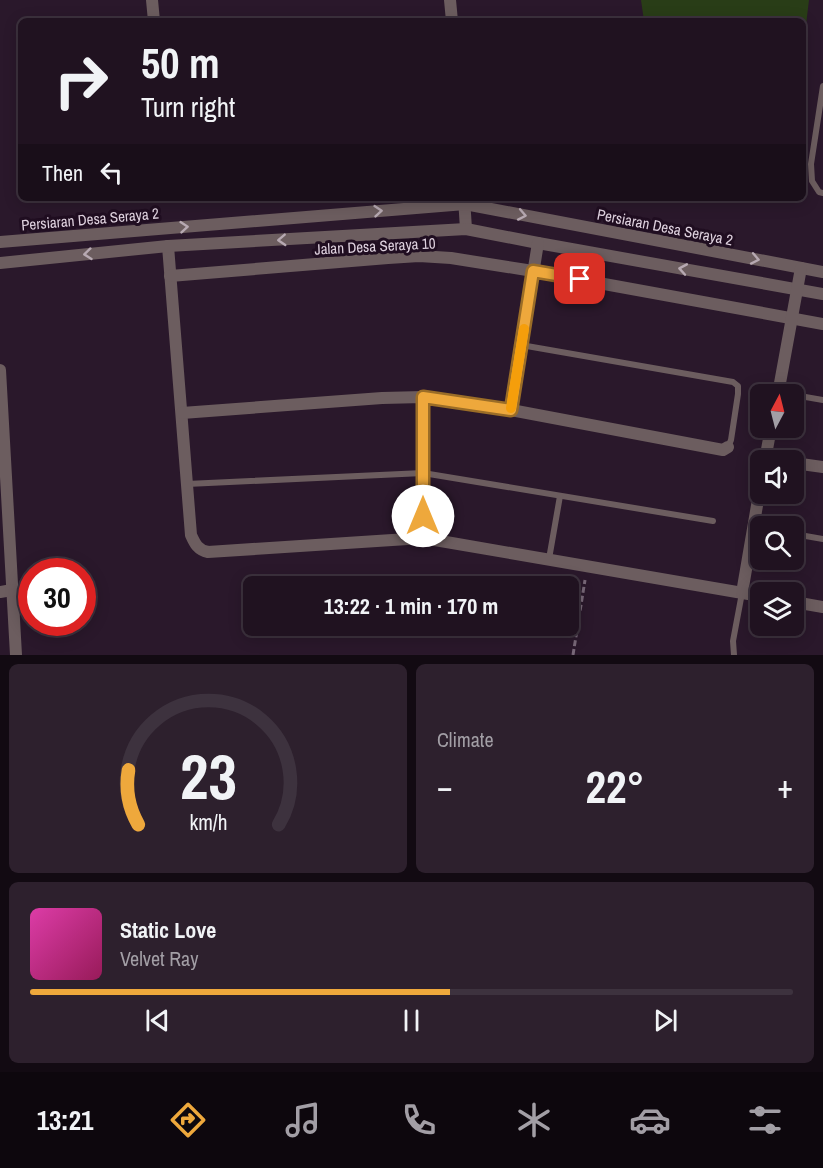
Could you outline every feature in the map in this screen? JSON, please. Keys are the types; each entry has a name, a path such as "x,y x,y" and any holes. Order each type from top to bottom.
{"street":[{"path":"152,0 154,18"},
{"path":"450,0 452,18"},
{"path":"465,201 466,229"},
{"name":"Persiaran Desa Seraya 2","path":"0,242 465,201 823,272"},
{"path":"0,263 168,246 466,229 823,294"},
{"path":"511,410 538,243"},
{"path":"168,246 191,535 196,546 202,551 423,538 750,594"},
{"name":"Jalan Desa Seraya 10","path":"170,276 419,256 451,258 823,324"},
{"path":"786,384 792,318 801,268"},
{"path":"0,370 6,591 16,655"},
{"path":"182,413 423,397 511,410 723,450 728,447"},
{"path":"423,397 423,538"},
{"path":"804,464 823,467"},
{"path":"742,593 750,558"},
{"path":"804,604 823,607"}],"lane":[{"path":"823,86 811,164 812,181 819,192 823,193"},
{"path":"521,345 733,382 738,386 738,394 728,447"},
{"path":"804,397 823,400"},
{"path":"188,484 423,473 712,521"},
{"path":"549,560 560,496"},
{"path":"804,536 823,540"},
{"path":"734,655 733,641 742,593"}],"path":[{"path":"573,655 587,566"}],"green space":[{"path":"641,0 809,0 806,25 806,18 644,18"}],"slow traffic":[{"path":"511,408 524,329"}],"route":[{"path":"423,516 423,397 511,410 533,271 580,279"}]}
